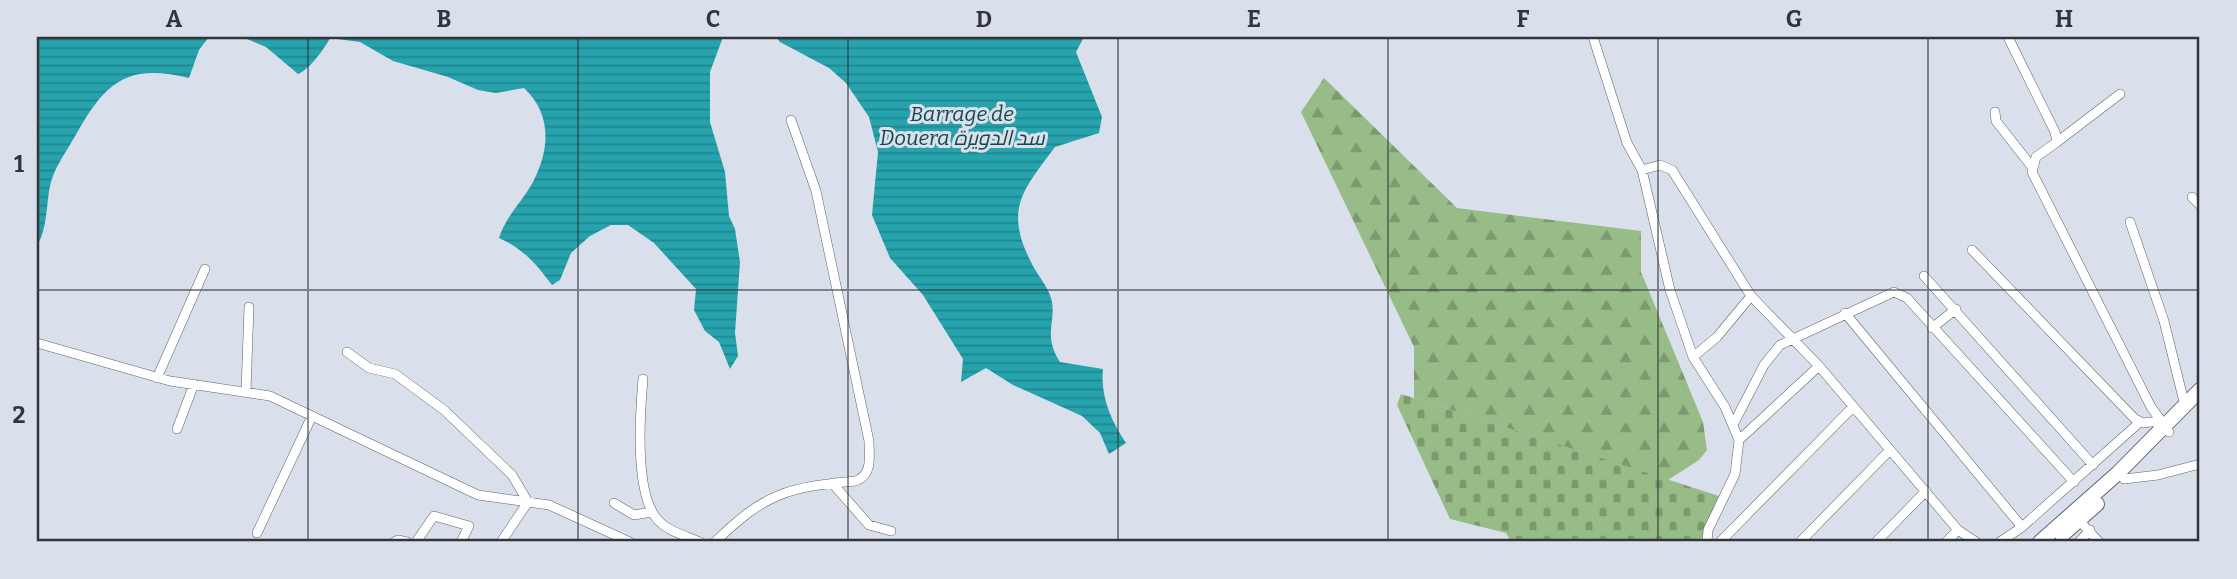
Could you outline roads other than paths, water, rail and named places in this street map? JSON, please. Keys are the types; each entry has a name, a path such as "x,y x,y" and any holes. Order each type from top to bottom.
{"main road":[{"path":"2039,542 2080,521 2200,390"},
{"path":"2053,542 2080,521 2124,479 2165,426 2200,399"}],"street":[{"path":"1592,37 1627,142 1642,170 1670,290 1693,356 1734,423 1739,440 1735,474 1708,530 1707,542"},
{"path":"2008,37 2051,120 2057,142"},
{"path":"2032,167 2036,157 2120,94"},
{"path":"1995,112 1996,121 2032,167 2165,426"},
{"path":"715,542 735,522 772,497 798,486 863,478 869,469 869,441 816,191 792,120"},
{"path":"1642,170 1660,166 1672,170 1678,176 1751,296 1819,366 1958,530 1976,542"},
{"path":"2192,197 2200,205"},
{"path":"2130,222 2164,321 2185,406"},
{"path":"1972,250 2140,422 2165,426"},
{"path":"157,378 205,269"},
{"path":"1923,276 1956,309 2093,465"},
{"path":"1734,423 1773,352 1845,313 1894,292 1907,298 2074,482"},
{"path":"1693,356 1717,337 1751,296"},
{"path":"246,391 249,307"},
{"path":"1932,328 1956,309"},
{"path":"1845,313 2022,527"},
{"path":"37,343 157,378 270,396 478,495 563,510 630,542"},
{"path":"347,352 369,368 395,374 444,410 512,475 528,502"},
{"path":"1739,440 1819,366"},
{"path":"643,379 640,462 652,512 668,528 700,542"},
{"path":"177,429 194,384"},
{"path":"1708,530 1722,542 1853,407"},
{"path":"257,533 312,416"},
{"path":"2000,542 2022,527 2140,422"},
{"path":"1800,542 1890,450"},
{"path":"2124,479 2158,475 2200,464"},
{"path":"832,483 869,525 891,531"},
{"path":"1876,542 1926,491"},
{"path":"501,542 528,502"},
{"path":"614,503 634,515 652,512"},
{"path":"416,542 434,516 469,526 461,542"},
{"path":"2078,542 2080,521"},
{"path":"2080,521 2099,542"},
{"path":"1946,542 1958,530"},
{"path":"394,542 407,542"}],"water":[{"path":"37,37 209,37 199,50 189,78 148,73 132,76 107,91 96,104 53,176 43,231 37,245"},
{"path":"242,37 723,37 710,72 710,122 725,172 729,216 735,229 740,262 735,333 738,356 730,369 719,342 705,331 694,310 696,289 654,243 628,225 611,225 590,236 571,253 560,280 552,285 529,258 499,238 539,170 545,145 544,120 540,109 524,88 496,93 478,90 448,77 393,61 360,42 330,38 321,53 298,74 266,47"},
{"name":"Barrage de Douera سد الدويرة","path":"776,37 1084,37 1076,52 1102,117 1099,133 1055,147 1026,188 1018,214 1019,228 1031,262 1050,295 1054,352 1060,362 1103,369 1103,388 1108,408 1126,443 1109,454 1100,433 1082,416 1013,385 986,368 961,382 963,359 923,295 890,258 872,215 878,152 869,117 846,83 829,68 780,42"}]}
